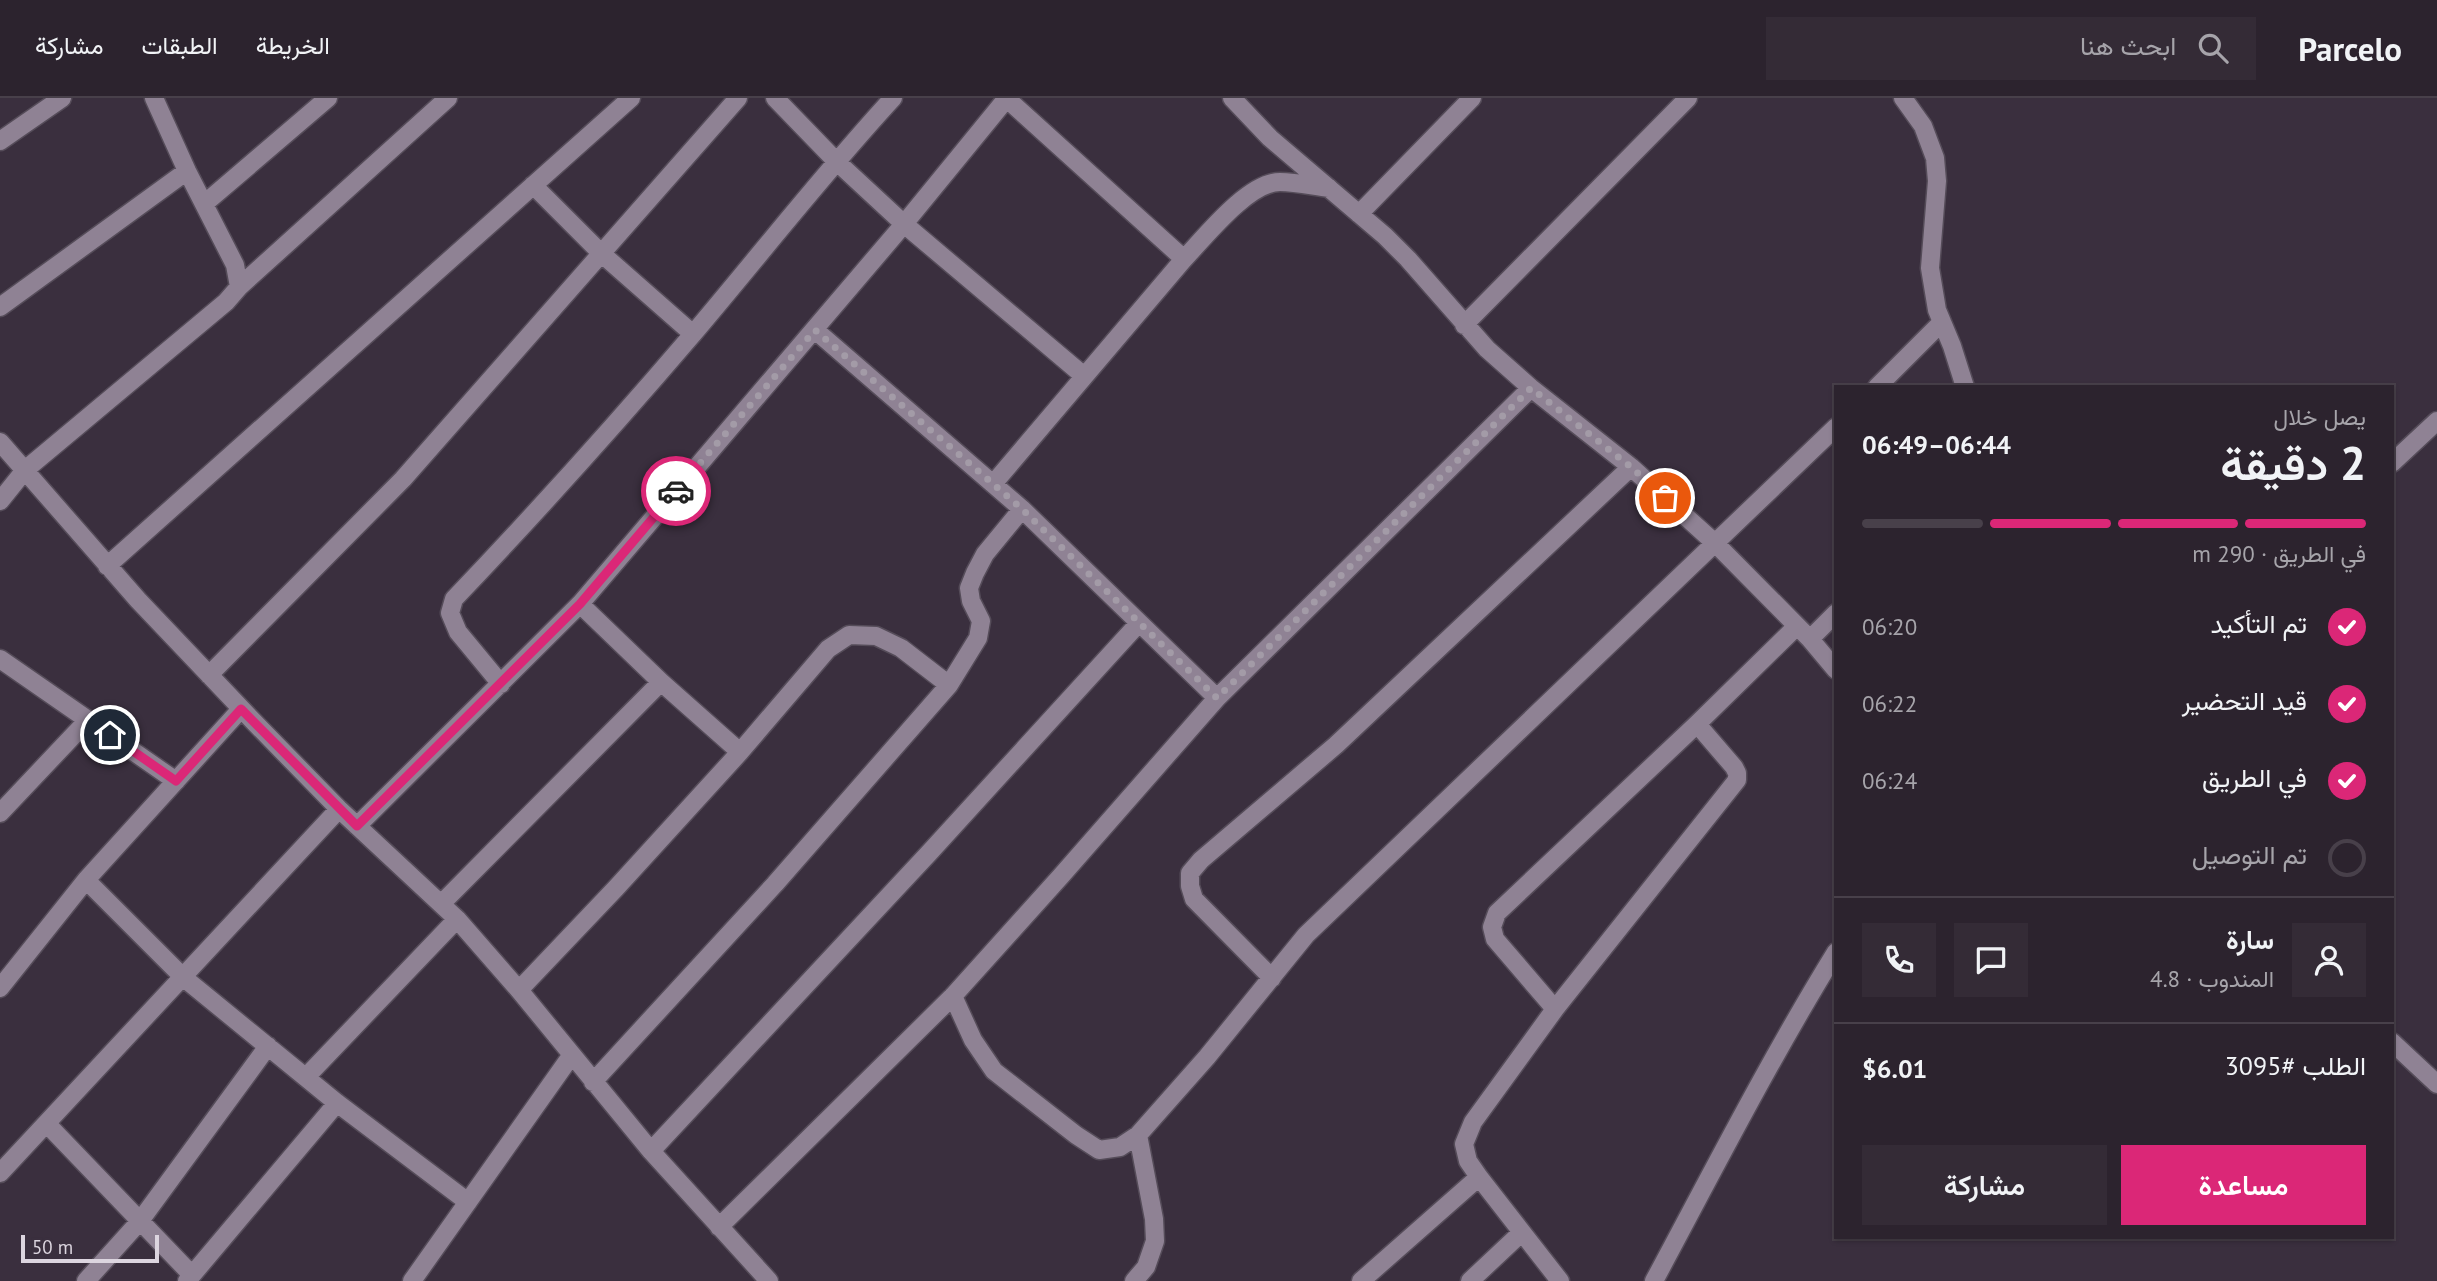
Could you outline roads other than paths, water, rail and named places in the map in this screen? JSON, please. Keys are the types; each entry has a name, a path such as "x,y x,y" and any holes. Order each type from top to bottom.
{"street":[{"path":"0,141 62,98"},
{"path":"154,98 187,172 235,265 239,287"},
{"path":"204,204 328,98"},
{"path":"0,501 24,470 226,302 239,287 448,98"},
{"path":"107,566 631,98"},
{"path":"209,675 403,480 738,98"},
{"path":"775,98 836,161 904,224 1084,376"},
{"path":"501,684 458,632 450,613 454,599 520,530 693,334 836,161 893,98"},
{"path":"357,826 580,604 815,330 1007,98 1184,259"},
{"path":"1232,98 1270,138 1385,236 1421,272 1487,349 1531,388 1631,467 1716,544 1834,668"},
{"path":"1359,214 1472,98"},
{"path":"1464,325 1688,98"},
{"path":"1903,98 1923,125 1935,158 1937,181 1930,268 1937,310 1964,385"},
{"path":"0,307 187,172"},
{"path":"993,484 1184,259 1226,216 1258,188 1279,182 1329,188"},
{"path":"533,185 602,254 693,334"},
{"path":"1879,385 1942,323"},
{"path":"815,330 1022,509 1217,698"},
{"path":"719,1227 953,996 1217,698 1531,388"},
{"path":"2394,461 2437,421"},
{"path":"953,996 972,1040 994,1070 1099,1150 1121,1147 1139,1135 1207,1058 1316,925 1834,429"},
{"path":"0,442 107,566 241,709 339,810 457,919 651,1151 769,1281"},
{"path":"1272,978 1194,899 1190,873 1201,860 1335,745 1631,467"},
{"path":"593,1082 775,884 949,685 978,638 981,621 971,601 969,588 975,573 985,554 1022,509"},
{"path":"580,604 661,682 740,752"},
{"path":"1555,1009 1495,939 1492,927 1497,912 1697,724 1803,633 1834,614"},
{"path":"651,1151 1139,623"},
{"path":"519,990 740,752 828,649 849,635 876,636 901,648 949,685"},
{"path":"0,659 176,781"},
{"path":"441,905 661,682"},
{"path":"0,988 86,880 241,709"},
{"path":"0,813 88,720"},
{"path":"1560,1281 1479,1177 1468,1161 1464,1144 1473,1122 1555,1009 1737,780 1734,767 1697,724"},
{"path":"0,1173 339,810"},
{"path":"86,880 184,978 337,1103 468,1202"},
{"path":"306,1077 457,919"},
{"path":"1654,1281 1808,997 1834,955"},
{"path":"2394,1044 2437,1084"},
{"path":"86,1281 140,1221 268,1046"},
{"path":"412,1281 571,1056"},
{"path":"47,1124 140,1221 189,1278 337,1103"},
{"path":"1134,1281 1146,1267 1155,1241 1154,1219 1139,1135"},
{"path":"1361,1281 1479,1177"},
{"path":"1470,1281 1521,1233"}]}
